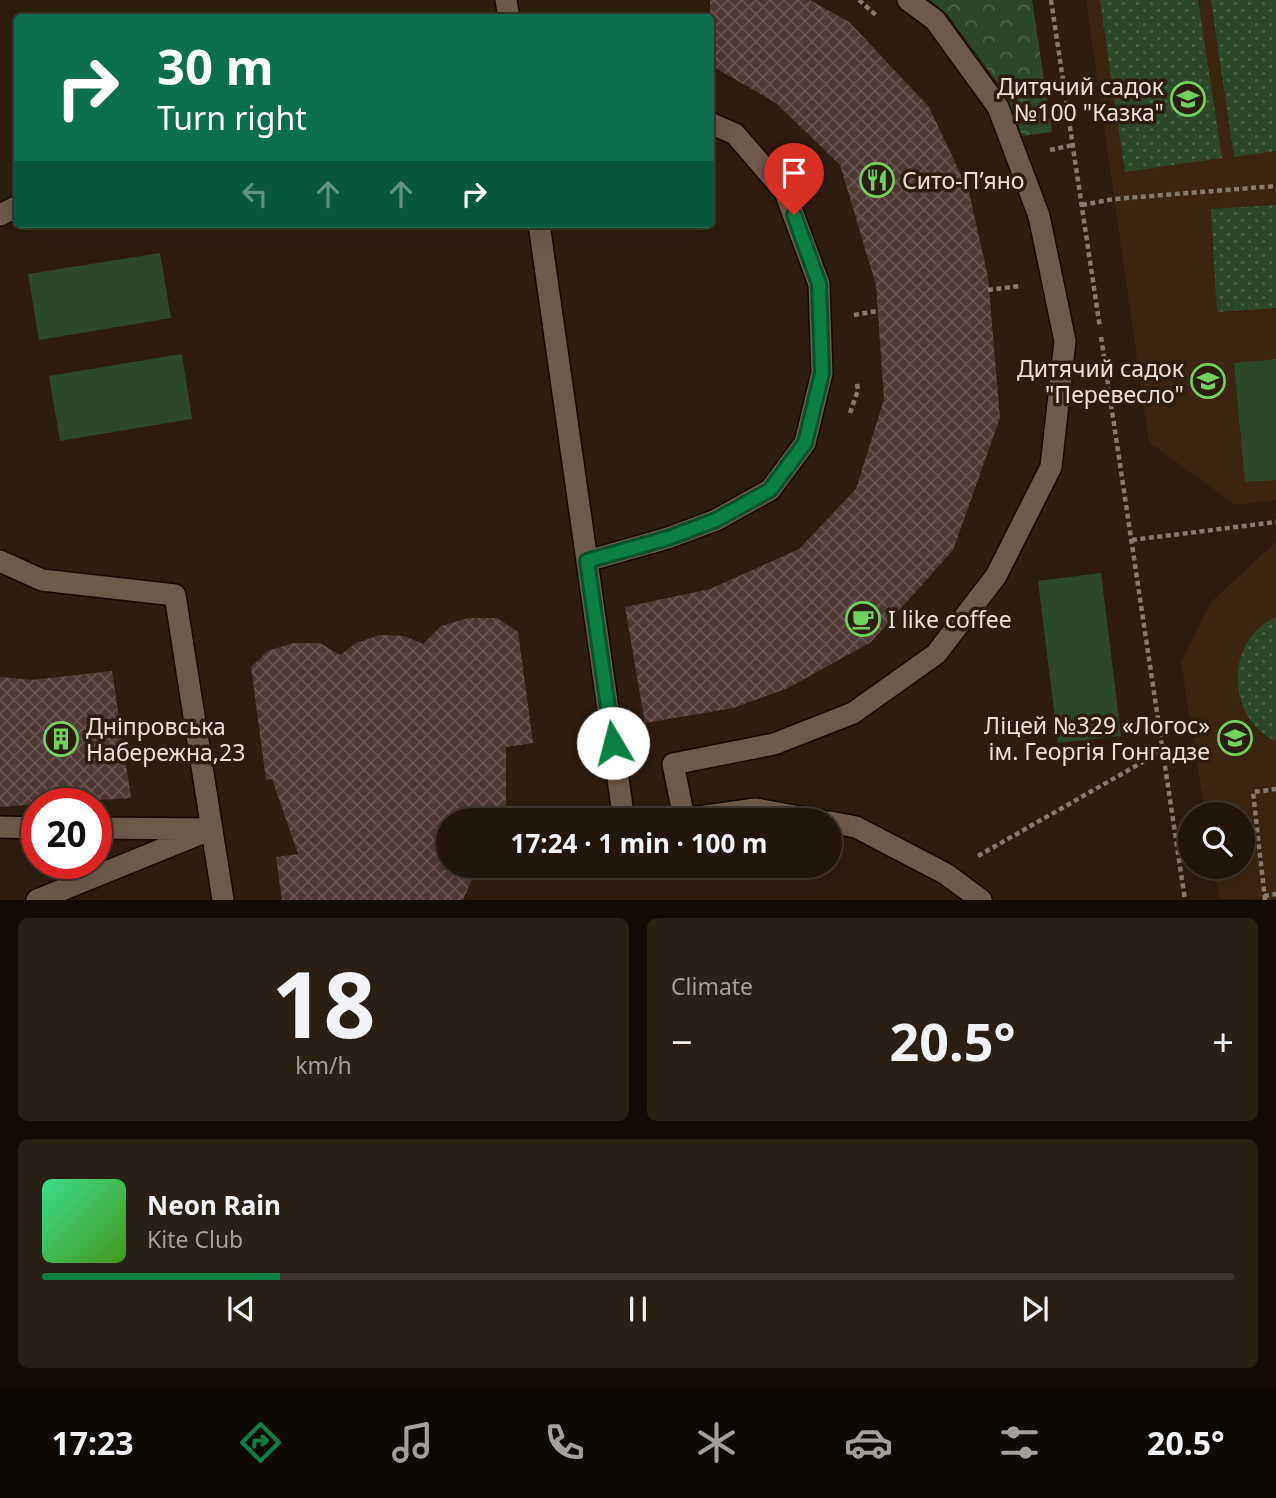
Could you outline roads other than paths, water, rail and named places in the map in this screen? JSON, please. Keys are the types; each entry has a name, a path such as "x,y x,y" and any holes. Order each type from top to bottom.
{"lane":[{"path":"675,808 673,764 774,744 853,713 936,654 996,576 1051,467 1065,341 1039,216 998,107 935,20 908,0"},
{"path":"587,561 668,538 716,520 770,490 805,443 822,373 819,284 785,192 734,134 714,125"},
{"path":"540,228 622,808"},
{"path":"0,561 42,580 175,595 223,900"},
{"path":"842,824 856,827 946,874 981,900"},
{"path":"0,827 21,828"},
{"path":"112,828 212,829"},
{"path":"37,900 212,829"}],"place":[{"name":"Дитячий садок №100 \"Казка\"","path":"1188,99"},
{"name":"Сито-П’яно","path":"877,180"},
{"name":"Дитячий садок \"Перевесло\"","path":"1208,381"},
{"name":"I like coffee","path":"863,619"},
{"name":"Ліцей №329 «Логос» ім. Георгія Гонгадзе","path":"1235,738"},
{"name":"Дніпровська Набережна,23","path":"61,739"}]}
